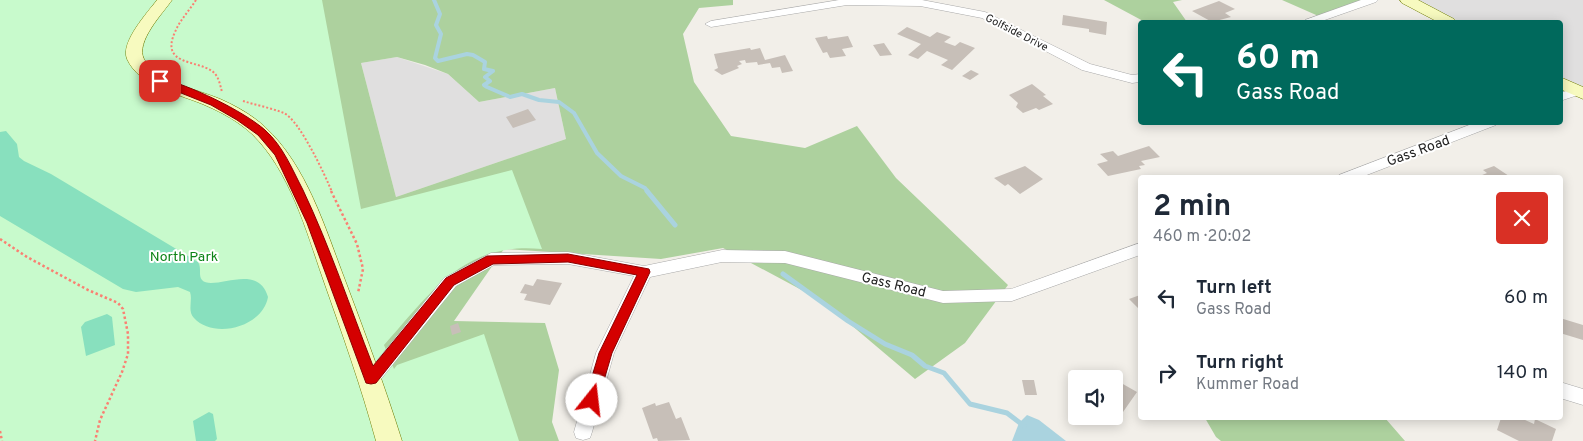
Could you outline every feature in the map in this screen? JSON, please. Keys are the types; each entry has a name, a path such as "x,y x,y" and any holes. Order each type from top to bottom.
{"street":[{"path":"165,0 148,22 135,44 134,56 147,73 160,81 214,103 241,118 262,133 280,154 313,223 371,379 389,441"},
{"path":"1315,20 1372,0"},
{"path":"1407,0 1445,20"},
{"name":"Golfside Drive","path":"711,24 847,2 920,3 986,15 1086,67 1132,79 1138,78"},
{"path":"1563,84 1580,92"},
{"path":"1563,96 1580,92"},
{"name":"Gass Road","path":"1352,175 1483,125"},
{"name":"Gass Road","path":"371,379 450,282 491,259 568,258 644,272 722,256 785,257 943,297 1012,296 1138,250"},
{"path":"583,432 605,353 644,272"},
{"path":"1563,391 1583,397"}],"path":[{"path":"0,239 27,257 88,290 118,302 123,309 128,334 128,354 122,372 100,420 95,441"},
{"path":"0,431 2,441"}],"shaded area":[{"path":"1407,0 1583,0 1583,94 1563,84 1563,20 1445,20"},
{"path":"397,57 448,74 479,102 555,88 566,139 396,197 361,63"}],"green space":[{"name":"North Park","path":"0,0 322,0 361,209 512,170 542,249 514,249 491,253 470,262 451,274 434,290 384,345 394,369 397,365 484,334 519,441 0,441"},
{"path":"79,0 733,0 733,5 699,8 683,34 694,82 731,136 805,148 857,126 896,178 1008,285 965,343 915,379 824,302 723,248 661,259 504,249 454,321 545,323 559,370 552,422 559,441 396,441","holes":["397,57 448,74 479,102 555,88 566,139 396,197 361,63"]},
{"path":"1104,0 1182,0 1173,2 1186,20 1141,20"},
{"path":"1282,0 1372,0 1323,18"},
{"path":"6,131 17,144 19,157 24,161 51,174 198,262 202,280 208,283 216,283 246,279 255,281 263,286 268,297 264,307 248,323 237,327 225,329 203,325 192,315 190,292 178,287 136,292 123,289 0,216 0,132"},
{"path":"107,314 112,317 115,345 86,356 81,327 85,322"},
{"path":"209,412 213,414 217,439 215,441 196,441 193,421"},
{"path":"1206,420 1387,420 1405,441 1221,441 1216,437"}],"water":[{"path":"1027,415 1039,420 1066,441 1012,441 1019,423"}],"building":[{"path":"1219,1 1235,9 1225,13 1231,17 1220,20 1208,20 1192,11"},
{"path":"1063,15 1107,22 1106,35 1089,32 1089,29 1062,25"},
{"path":"907,27 930,37 937,32 951,37 944,42 955,46 960,42 975,48 952,70 941,65 948,60 927,51 918,59 908,55 921,44 897,34"},
{"path":"827,36 828,39 848,36 853,47 842,49 846,56 830,58 827,52 823,53 815,38"},
{"path":"884,43 892,55 880,56 873,45"},
{"path":"750,48 751,50 760,48 765,60 785,55 793,71 782,73 780,67 772,68 770,63 758,65 757,62 746,63 745,60 739,61 742,64 737,66 739,68 722,75 714,70 718,68 714,54"},
{"path":"971,70 979,74 970,80 962,76"},
{"path":"1032,84 1046,95 1043,96 1053,104 1039,110 1036,108 1023,113 1016,107 1018,103 1009,95"},
{"path":"528,109 536,120 513,128 506,117"},
{"path":"1149,146 1160,157 1141,161 1145,165 1139,166 1141,169 1108,176 1097,164 1108,161 1100,154 1113,151 1118,156"},
{"path":"1025,166 1043,179 1020,194 1008,184 1005,186 994,178"},
{"path":"1494,166 1508,175 1482,175 1487,173 1483,170"},
{"path":"537,279 562,283 550,305 524,300 527,294 520,293 525,284 533,286"},
{"path":"1138,296 1138,308 1129,299"},
{"path":"1563,319 1583,325 1583,340 1563,334"},
{"path":"458,323 461,332 452,335 450,326"},
{"path":"1022,380 1034,380 1037,395 1025,395"},
{"path":"1123,384 1137,392 1123,412"},
{"path":"669,402 676,419 681,417 690,440 658,441 657,438 653,439 642,408 655,403 656,406"},
{"path":"1500,420 1525,420 1534,424 1535,420 1537,420 1556,429 1552,441 1519,441 1497,430"}],"waterway":[{"path":"434,0 440,14 436,25 441,34 435,58 438,61 467,54 473,55 485,62 484,69 493,71 485,77 490,81 484,85 487,87 510,97 522,94 539,100 559,102 574,113 597,153 621,176 645,188 648,192"},
{"path":"647,191 675,225"},
{"path":"783,274 848,321 885,344 912,355 925,366 944,373 970,404 1007,413 1024,426"}],"route":[{"path":"160,81 214,103 241,118 262,133 280,154 313,223 371,379 450,282 491,259 568,258 644,272 605,353 592,400"}]}
